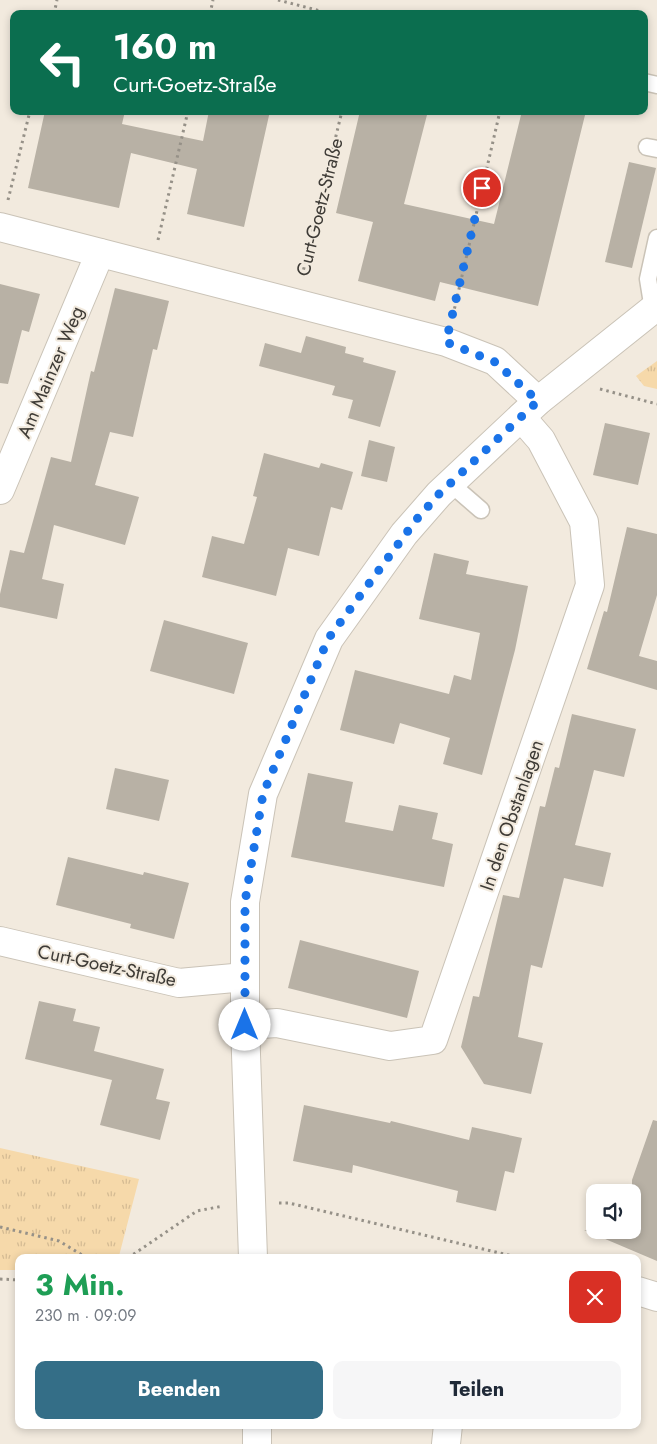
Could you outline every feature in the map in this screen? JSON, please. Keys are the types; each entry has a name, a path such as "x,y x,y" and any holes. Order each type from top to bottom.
{"street":[{"path":"1,228 446,342 495,362 530,409"},
{"name":"Am Mainzer Weg","path":"0,490 100,253"},
{"path":"253,1254 245,1025 245,902 263,794 328,639 404,534 439,494 530,409 655,308"},
{"name":"In den Obstanlagen","path":"245,1025 277,1023 390,1046 433,1040 590,585 584,522 541,440 530,409"},
{"name":"Curt-Goetz-Straße","path":"0,941 178,983 245,977"},
{"path":"641,1292 657,1297"},
{"path":"257,1429 258,1444"},
{"path":"446,1444 448,1429"}],"lane":[{"path":"655,308 648,279 657,238"},
{"path":"451,484 481,510"}],"path":[{"path":"278,0 317,10"},
{"path":"1,228 29,115"},
{"path":"152,266 187,115"},
{"name":"Curt-Goetz-Straße","path":"295,304 341,115"},
{"path":"446,342 499,115"},
{"path":"595,388 657,404"},
{"path":"134,1254 197,1211 252,1204 289,1202 504,1254"},
{"path":"0,1227 59,1241 80,1254"},
{"path":"0,1280 15,1280"}],"green space":[{"path":"657,361 657,389 644,386 636,376"},
{"path":"0,1148 139,1179 120,1254 15,1254 15,1270 0,1270"}],"building":[{"path":"44,115 124,115 122,124 203,141 208,115 269,115 244,227 187,214 197,169 131,153 119,208 28,188"},
{"path":"359,115 427,115 404,204 494,224 521,115 585,115 538,306 440,282 435,301 358,281 373,222 336,213"},
{"path":"629,162 656,168 632,268 605,262"},
{"path":"0,284 40,294 29,332 22,330 8,384 0,383"},
{"path":"115,288 169,301 157,350 153,349 133,437 110,432 95,485 139,497 125,545 54,525 42,579 64,584 57,619 0,607 0,594 10,550 24,553 51,457 71,462 91,371 94,372"},
{"path":"306,336 346,347 345,353 364,358 363,362 396,371 380,427 348,418 353,400 332,395 335,386 259,366 265,343 301,353"},
{"path":"605,423 650,433 638,485 593,475"},
{"path":"369,440 395,447 387,482 361,476"},
{"path":"264,453 319,468 321,463 353,472 342,510 331,507 319,556 288,548 276,596 202,577 212,536 244,544 257,497 253,496"},
{"path":"627,527 657,534 657,595 639,656 657,661 657,690 587,669 604,611 607,612"},
{"path":"434,553 469,561 466,574 528,586 515,650 482,775 443,764 450,738 400,723 394,744 340,730 355,670 449,694 454,675 471,680 480,633 419,619"},
{"path":"164,620 248,643 234,694 150,671"},
{"path":"572,714 636,729 624,777 594,770 575,845 611,853 603,887 564,878 542,968 531,965 518,1037 543,1043 531,1094 484,1084 461,1047 473,996 479,997 503,895 519,898 540,806 545,807 555,767 559,768"},
{"path":"115,768 169,780 159,821 106,809"},
{"path":"308,773 353,782 345,822 393,831 399,805 438,813 432,839 453,844 444,887 291,857"},
{"path":"68,857 143,875 144,872 189,883 174,939 130,928 131,924 56,905"},
{"path":"300,940 419,971 407,1018 288,988"},
{"path":"39,1001 76,1009 73,1021 100,1027 94,1051 164,1069 156,1099 170,1102 160,1140 100,1125 112,1080 25,1059"},
{"path":"304,1105 390,1123 391,1121 469,1140 472,1127 522,1138 514,1173 505,1171 496,1211 456,1202 458,1191 353,1165 352,1173 293,1161"},
{"path":"653,1120 657,1121 657,1261 605,1239 641,1239 641,1184 632,1184"}],"route":[{"path":"245,1025 245,902 263,794 328,639 416,520 439,494 538,401 495,362 446,342 482,188"}]}
